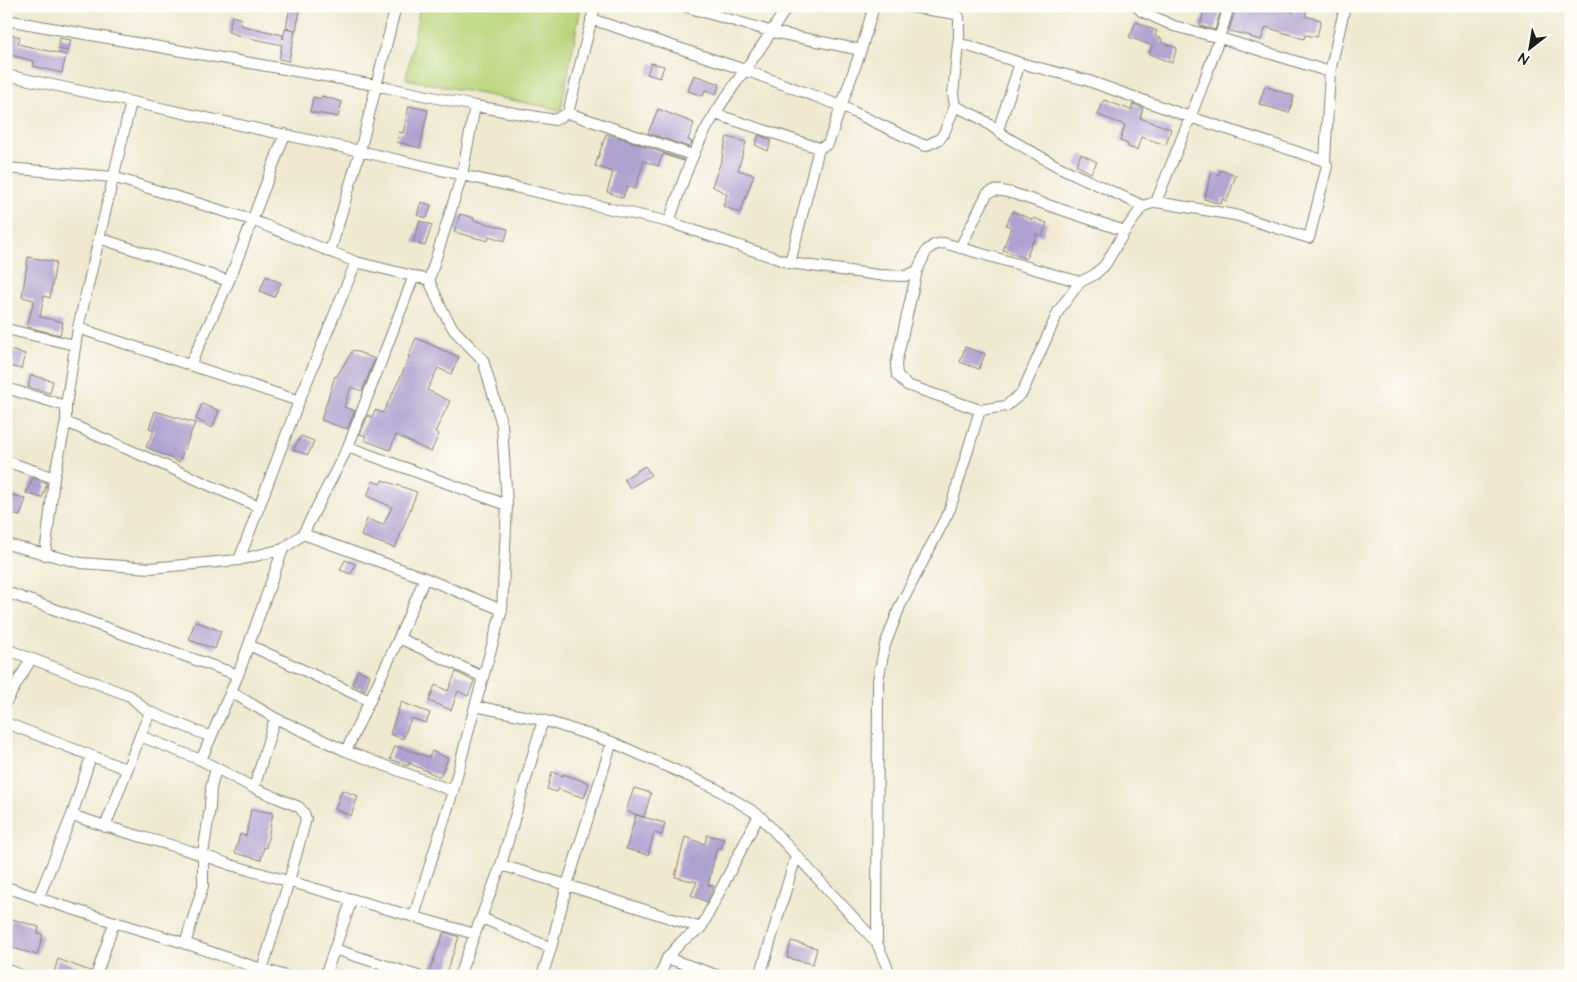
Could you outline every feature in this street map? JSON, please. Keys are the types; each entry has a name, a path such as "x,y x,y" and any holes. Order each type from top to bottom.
{"street":[{"path":"330,252 360,151 396,6"},
{"path":"568,113 595,6"},
{"path":"683,6 773,32 861,50"},
{"path":"669,222 692,155 715,114 773,32 788,6"},
{"path":"715,114 819,148 828,144 861,50 874,6"},
{"path":"591,19 745,70 842,106 926,146 940,139 955,106 953,94 959,17 956,14 904,6"},
{"path":"1137,6 1141,11 1174,26 1220,38 1330,72"},
{"path":"1156,202 1220,38 1228,6"},
{"path":"1080,282 944,243 934,245 927,250 916,271 896,364 897,375 907,385 980,410 1006,406 1022,393 1059,310 1080,282 1094,275 1105,265 1125,231 1143,206 1156,202 1235,215 1309,238 1327,166 1325,161 1330,72 1345,6"},
{"path":"6,20 375,85 475,106 555,120 568,113 692,155"},
{"path":"958,44 1020,63 1086,80 1190,117 1325,161"},
{"path":"998,130 1020,63"},
{"path":"6,75 285,134 669,222 790,262 878,275 905,276 916,271"},
{"path":"45,555 54,478 66,422 66,406 78,328 131,102"},
{"path":"414,916 453,791 502,610 507,505 502,425 483,360 454,330 442,310 429,280 462,176 475,106"},
{"path":"955,106 980,118 1008,138 1057,166 1143,206"},
{"path":"190,365 229,281 285,134"},
{"path":"790,262 819,148"},
{"path":"6,168 112,177 252,220 356,262 429,280"},
{"path":"960,248 987,194 992,190 1015,194 1125,231"},
{"path":"99,238 229,281"},
{"path":"239,560 299,400 356,262"},
{"path":"6,544 81,563 150,568 239,560 283,550 303,534 348,447 414,276"},
{"path":"78,328 299,400"},
{"path":"6,329 76,345"},
{"path":"6,388 66,406"},
{"path":"877,942 878,680 885,645 900,606 950,509 980,410"},
{"path":"66,422 259,507"},
{"path":"348,447 507,505"},
{"path":"6,461 54,478"},
{"path":"303,534 425,578 502,610"},
{"path":"201,760 238,675 283,550"},
{"path":"346,751 425,578"},
{"path":"6,592 238,675"},
{"path":"399,638 483,677"},
{"path":"249,645 370,701"},
{"path":"6,649 130,696 150,712 211,737"},
{"path":"6,702 31,659"},
{"path":"231,692 275,718 346,751 453,791"},
{"path":"475,706 543,720 612,742 715,788 758,815 877,942 891,976"},
{"path":"105,827 150,712"},
{"path":"254,788 275,718"},
{"path":"459,976 501,865 543,720"},
{"path":"6,723 126,770"},
{"path":"140,736 201,760 254,788 299,806 304,813 306,819 262,970"},
{"path":"542,976 567,885 612,742"},
{"path":"38,899 72,815 91,756"},
{"path":"185,944 203,886 203,854 211,788 216,768"},
{"path":"72,815 105,827 203,854 231,865 475,934"},
{"path":"660,976 667,958 682,941 701,928 758,815"},
{"path":"760,976 796,856"},
{"path":"501,865 701,928"},
{"path":"6,887 38,899 286,976"},
{"path":"325,976 352,899"},
{"path":"482,918 551,948"},
{"path":"96,976 114,923"},
{"path":"334,949 418,976"},
{"path":"667,958 719,976"},
{"path":"6,969 24,976"}],"green space":[{"path":"420,6 581,6 561,110 406,79"}],"building":[{"path":"290,6 301,6 296,30 286,28"},
{"path":"1205,6 1222,6 1215,30 1200,26"},
{"path":"1236,6 1278,6 1294,13 1296,7 1307,10 1305,16 1321,20 1317,37 1305,35 1304,39 1266,27 1261,40 1229,31"},
{"path":"232,16 242,19 240,25 283,35 283,39 285,29 295,31 289,61 279,59 282,45 228,32"},
{"path":"1136,22 1157,31 1155,36 1162,39 1161,42 1177,48 1172,63 1149,54 1152,46 1129,37"},
{"path":"6,33 20,37 18,44 66,55 62,73 33,66 34,61 6,54"},
{"path":"60,38 71,40 68,51 58,49"},
{"path":"651,63 664,66 660,78 647,74"},
{"path":"694,75 720,84 716,94 705,90 703,96 688,91"},
{"path":"1265,86 1294,96 1289,113 1259,104"},
{"path":"322,96 342,102 338,117 310,112 313,97 321,99"},
{"path":"1104,100 1131,110 1133,104 1143,108 1140,118 1171,129 1166,145 1141,137 1137,150 1128,147 1128,144 1120,141 1125,125 1098,115"},
{"path":"409,106 428,110 420,148 397,142 399,132 403,133"},
{"path":"658,109 694,123 688,140 692,142 689,147 648,133"},
{"path":"606,134 684,160 663,154 658,166 644,161 635,189 627,186 623,198 607,192 613,172 595,166"},
{"path":"759,135 771,140 768,151 755,145"},
{"path":"727,137 746,142 738,170 754,175 740,213 723,206 727,194 712,186 723,156"},
{"path":"1081,154 1097,162 1091,173 1076,165"},
{"path":"1220,170 1236,175 1227,201 1222,199 1221,204 1204,199 1212,172 1219,175"},
{"path":"421,202 431,205 427,218 417,215"},
{"path":"1013,211 1033,220 1034,218 1047,223 1042,236 1037,234 1034,242 1032,242 1026,259 1003,250 1011,227 1006,225"},
{"path":"460,214 474,218 473,220 508,229 505,241 489,236 488,241 454,232"},
{"path":"420,221 432,225 425,246 413,242"},
{"path":"28,257 56,262 50,298 44,296 40,317 63,322 60,335 27,327 34,300 22,297"},
{"path":"266,276 281,283 274,297 260,291"},
{"path":"416,338 459,357 451,374 438,368 427,390 450,401 435,432 439,434 431,452 396,435 390,450 364,440 366,436 360,434 368,415 372,417 375,410 383,413 410,357 408,357"},
{"path":"965,347 985,354 979,369 960,362"},
{"path":"6,349 25,354 21,369 6,365"},
{"path":"353,350 375,359 362,391 351,387 344,407 355,411 347,429 321,420 335,376"},
{"path":"31,375 53,381 50,393 28,387"},
{"path":"202,404 219,411 212,428 196,419"},
{"path":"155,411 195,423 179,462 146,447 154,430 149,428"},
{"path":"301,436 314,441 308,455 293,450"},
{"path":"645,466 651,475 630,488 624,479"},
{"path":"33,478 47,483 42,498 26,493"},
{"path":"382,480 417,492 395,548 361,536 367,519 383,525 392,507 367,496 373,481 380,484"},
{"path":"6,493 26,499 20,516 6,512"},
{"path":"345,560 355,564 351,574 340,570"},
{"path":"195,621 221,631 215,649 189,640"},
{"path":"358,670 370,675 365,690 352,684"},
{"path":"456,672 474,681 468,696 458,691 451,710 429,701 435,685 448,691"},
{"path":"401,702 430,713 426,723 411,718 403,739 390,734"},
{"path":"395,746 429,757 432,751 448,758 440,777 409,763 408,766 390,759"},
{"path":"552,772 589,783 584,798 558,789 557,792 547,789"},
{"path":"634,788 651,793 644,817 626,811"},
{"path":"342,790 358,796 351,816 335,809"},
{"path":"251,809 273,813 266,848 264,847 261,860 235,853 240,834 246,836"},
{"path":"636,815 665,823 662,835 654,833 648,855 626,849"},
{"path":"707,835 724,839 721,849 717,848 708,885 714,886 707,902 691,895 697,882 675,877 685,837 705,844"},
{"path":"12,919 39,927 38,933 43,935 37,955 6,946 6,938"},
{"path":"444,932 459,937 445,976 440,976 429,972"},
{"path":"791,941 817,948 813,964 787,958"},
{"path":"58,959 90,971 89,976 53,976"}]}
